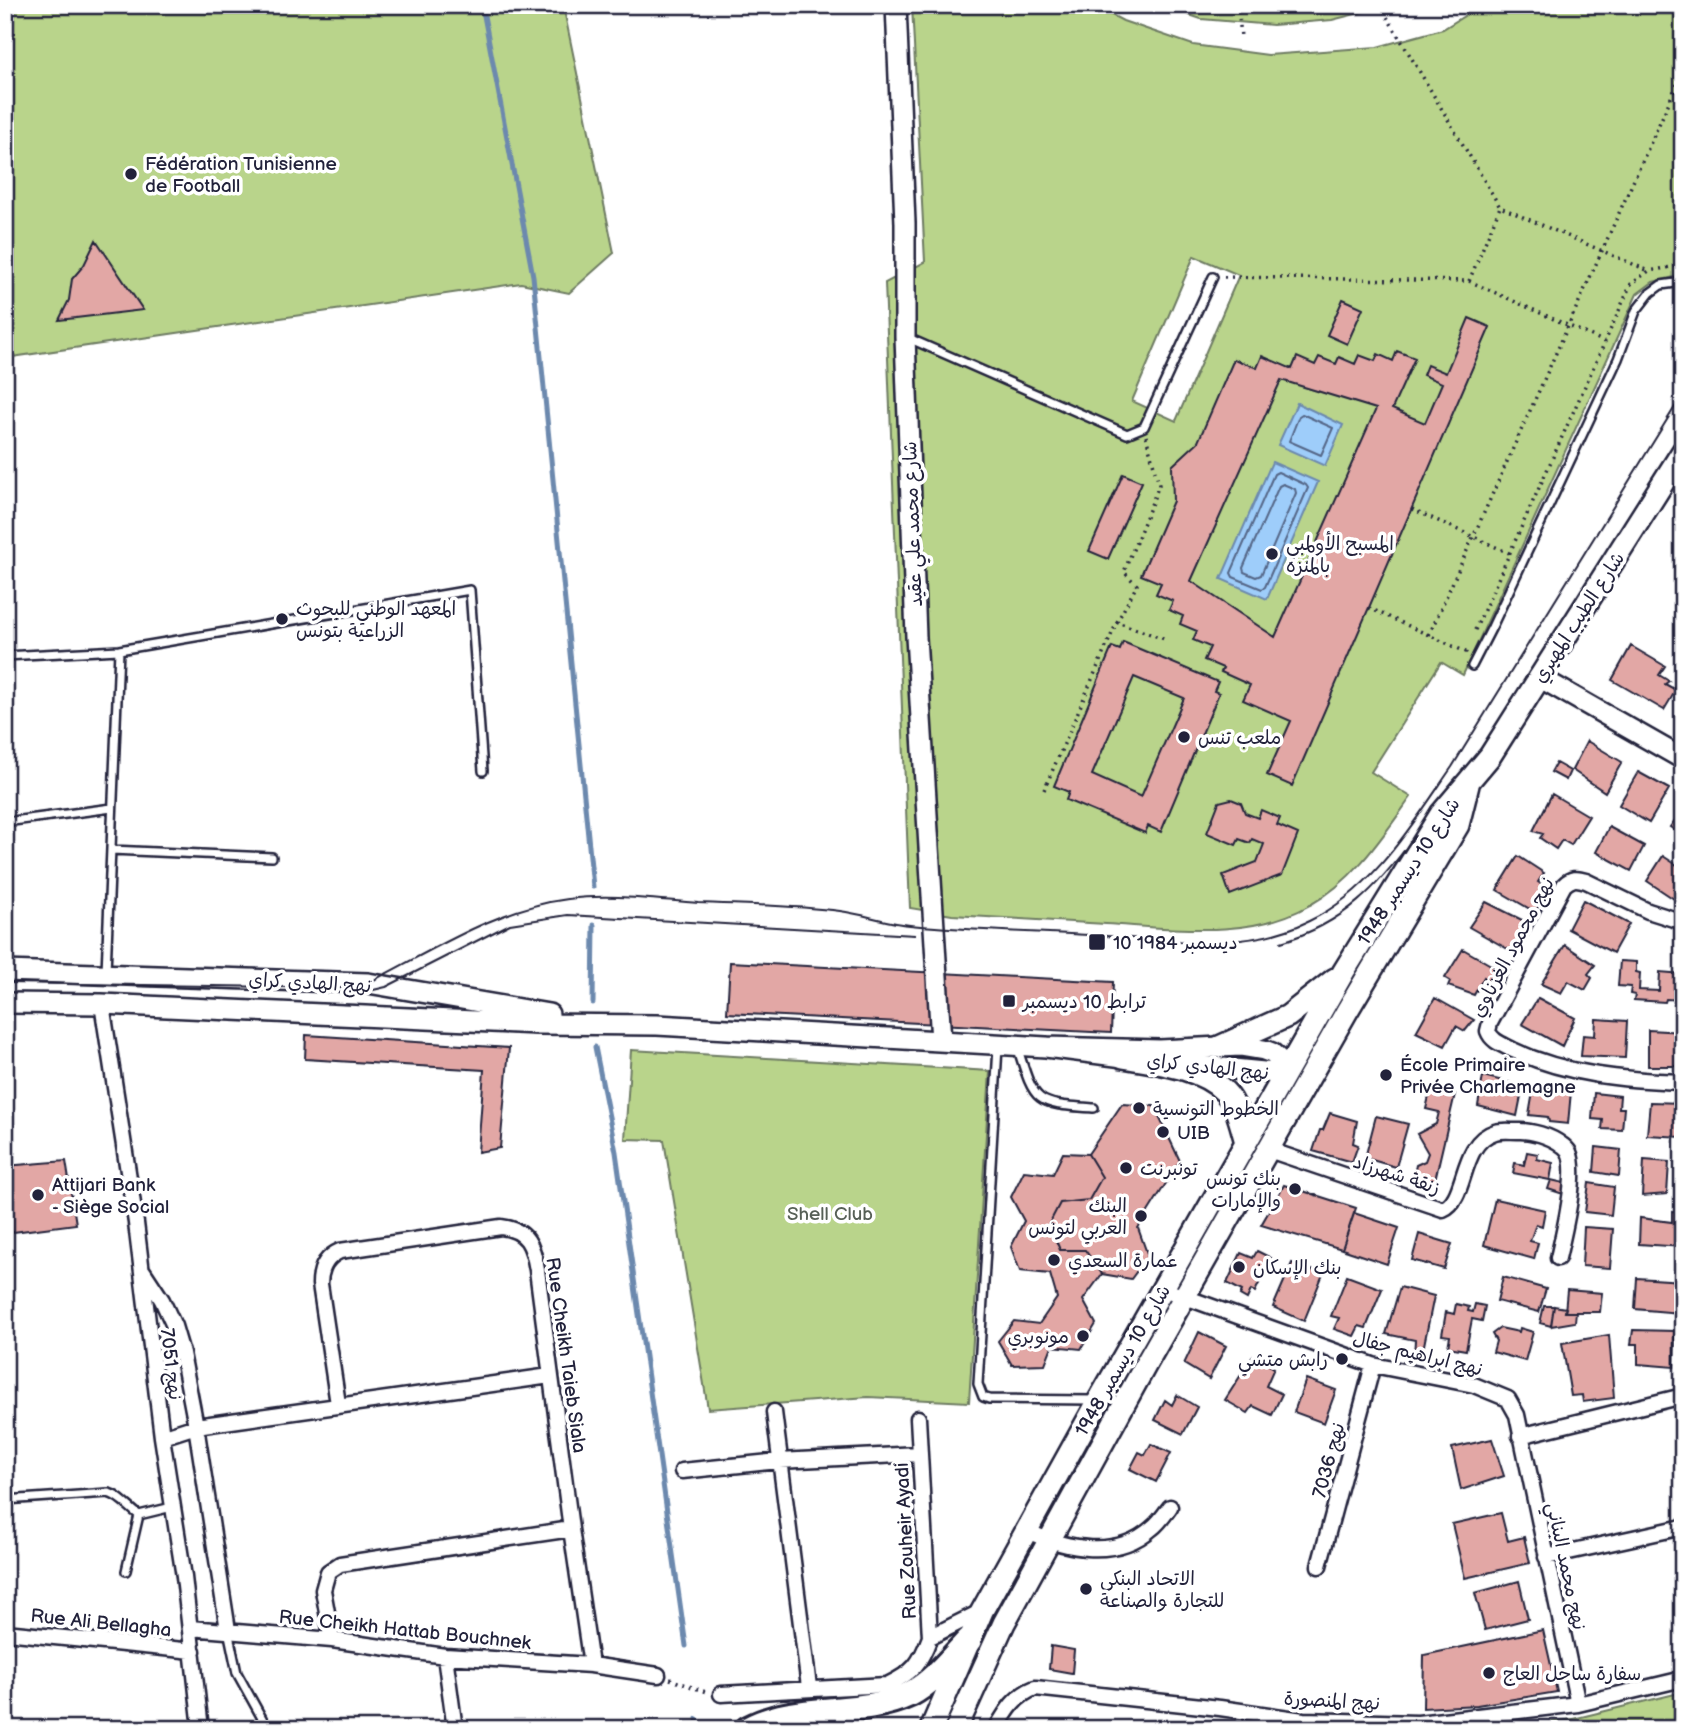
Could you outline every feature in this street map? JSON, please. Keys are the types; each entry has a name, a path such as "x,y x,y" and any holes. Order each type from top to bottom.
{"highway":[{"path":"748,1729 760,1722 788,1714 884,1702 910,1694 925,1684 969,1640"}],"main road":[{"name":"شارع الطيب المهيري","path":"1470,779 1490,756 1683,451"},
{"name":"شارع 10 ديسمبر 1948","path":"931,1729 982,1611 1099,1400 1344,971 1441,814 1470,779"},
{"name":"شارع 10 ديسمبر 1948","path":"956,1729 992,1646 1146,1364 1347,1011 1458,825 1470,779"},
{"path":"1219,1047 1288,1016 1344,971"},
{"path":"1123,1056 1166,1065 1206,1079 1225,1092 1234,1105 1246,1142"},
{"path":"1296,1103 1285,1074 1311,1075"}],"street":[{"name":"شارع محمد علي عقيد","path":"896,5 905,223 905,337 916,637 941,1041"},
{"path":"1539,677 1683,759"},
{"name":"نهج محمود الغزناوي","path":"1683,922 1655,914 1586,881 1569,881 1551,908 1488,1031 1493,1039 1534,1059 1576,1072 1614,1078 1683,1082"},
{"name":"نهج الهادي كراي","path":"5,971 368,983 612,1024"},
{"name":"نهج الهادي كراي","path":"5,1003 102,1004 537,1024 612,1024 1046,1047 1160,1050 1240,1046 1264,1049 1281,1060 1285,1074 1208,1068 1046,1047"},
{"name":"نهج 7051","path":"102,1004 136,1223 201,1729"},
{"name":"زنقة شهرزاد","path":"1269,1150 1443,1209 1453,1202 1466,1163 1476,1146 1494,1132 1527,1130 1558,1141 1569,1151 1572,1165 1566,1220 1558,1258"},
{"name":"Rue Cheikh Taieb Siala","path":"338,1404 320,1284 320,1276 327,1260 340,1251 493,1228 506,1227 528,1239 533,1249 591,1665"},
{"path":"141,1267 162,1300 174,1326 196,1426 228,1630"},
{"name":"نهج ابراهيم جفال","path":"1163,1289 1373,1365 1474,1385 1508,1399 1517,1415 1520,1436"},
{"name":"نهج 7036","path":"1319,1566 1373,1365"},
{"path":"162,1437 196,1426 338,1404 550,1377"},
{"path":"1520,1436 1683,1396"},
{"path":"774,1412 809,1688"},
{"name":"Rue Zouheir Ayadi","path":"721,1694 887,1685 908,1675 921,1660 930,1637 918,1418"},
{"name":"نهج محمد البناني","path":"1520,1436 1577,1704"},
{"path":"682,1471 779,1461 919,1454"},
{"path":"1027,1531 1049,1541 1093,1549 1115,1547 1137,1539 1153,1528 1170,1507"},
{"path":"1546,1557 1683,1527"},
{"path":"332,1640 323,1590 328,1572 340,1564 570,1529"},
{"path":"930,1637 982,1611"},
{"name":"Rue Cheikh Hattab Bouchnek","path":"190,1628 332,1640 445,1656 591,1665 658,1675"},
{"name":"Rue Ali Bellagha","path":"5,1632 193,1651"},
{"path":"445,1656 455,1729"},
{"name":"نهج المنصورة","path":"996,1729 1012,1702 1021,1694 1035,1688 1303,1720 1418,1723 1577,1704 1683,1679"}],"lane":[{"path":"905,337 1127,434 1144,427 1213,277"},
{"path":"1472,666 1618,359 1636,311 1650,293 1661,285 1683,282"},
{"path":"5,656 119,650 470,590 483,771"},
{"path":"106,973 119,650"},
{"path":"5,822 113,808"},
{"path":"111,850 272,857"},
{"path":"1007,1045 1040,1100 1057,1106 1094,1108"},
{"path":"1007,1045 978,1384 984,1397 989,1399 1099,1400"},
{"path":"5,1500 108,1493 115,1494 139,1515 173,1506"},
{"path":"126,1571 139,1515"},
{"path":"228,1630 237,1673 268,1729"}],"path":[{"path":"1238,5 1241,37"},
{"path":"1380,5 1500,207 1649,271"},
{"path":"1429,635 1683,71"},
{"path":"1469,281 1500,207"},
{"path":"1369,608 1466,652 1631,284 1649,271 1683,265"},
{"path":"1213,277 1469,281 1605,342"},
{"path":"1044,790 1117,622 1137,585 1124,572 1159,485 1144,427"},
{"path":"1412,509 1510,553"},
{"path":"1117,622 1167,640"},
{"path":"658,1675 721,1694"}],"green space":[{"path":"5,5 563,5 614,253 569,293 521,283 5,358"},
{"path":"912,5 1093,5 1123,21 1193,45 1268,55 1377,47 1443,29 1482,5 1683,5 1683,275 1653,282 1637,294 1463,675 1441,662 1371,772 1411,797 1354,871 1326,895 1287,916 1236,927 1184,929 952,915 910,908 885,283 925,262","holes":["1194,256 1239,275 1176,421 1132,401"]},
{"path":"1160,5 1391,5 1332,20 1273,25 1201,19"},
{"name":"Shell Club","path":"631,1050 990,1071 969,1402 868,1397 708,1409 664,1140 625,1139"},
{"path":"1683,1692 1683,1729 1505,1729 1573,1719"}],"water":[{"path":"1297,403 1343,425 1325,466 1278,445"},
{"path":"1272,462 1318,482 1267,599 1221,579"}],"building":[{"path":"96,240 143,310 59,320 69,300 72,279 84,265"},
{"path":"1343,299 1363,308 1347,344 1327,335"},
{"name":"المسبح الأولمبي بالمنزه","path":"1469,318 1490,327 1292,786 1267,775 1291,721 1243,700 1250,685 1221,672 1223,668 1204,660 1210,647 1193,640 1197,631 1180,624 1183,616 1169,610 1173,601 1156,594 1161,583 1141,575 1173,501 1172,466 1198,442 1234,359 1257,368 1262,356 1292,369 1297,357 1315,365 1319,357 1336,364 1339,357 1355,364 1359,355 1375,361 1378,354 1393,361 1397,351 1415,358 1392,409 1425,423 1442,383 1423,375 1427,365 1446,373","holes":["1281,380 1376,409 1275,637 1191,581"]},
{"path":"1123,474 1142,482 1108,559 1089,551"},
{"name":"ملعب تنس","path":"1123,642 1218,682 1214,691 1219,693 1161,832 1148,826 1145,833 1066,800 1069,792 1054,786 1112,647 1120,650","holes":["1134,677 1184,698 1141,797 1092,775"]},
{"path":"1631,646 1665,666 1659,675 1669,681 1665,684 1676,690 1664,710 1612,680"},
{"path":"1587,741 1622,762 1605,792 1572,770"},
{"path":"1556,763 1570,771 1566,780 1551,772"},
{"path":"1638,772 1669,789 1649,823 1619,805"},
{"path":"1552,794 1589,816 1571,845 1562,840 1556,849 1540,838 1543,834 1533,831"},
{"path":"1231,799 1241,803 1245,813 1258,818 1261,810 1280,818 1277,825 1298,834 1282,875 1230,895 1223,875 1257,862 1264,844 1252,839 1250,843 1239,839 1236,845 1207,833 1219,802"},
{"path":"1683,809 1683,836 1670,827"},
{"path":"1609,827 1644,846 1631,871 1596,852"},
{"path":"1518,856 1544,873 1538,882 1545,887 1537,900 1541,902 1535,912 1497,890"},
{"path":"1663,856 1683,869 1683,905 1647,881"},
{"path":"1583,900 1629,924 1613,953 1568,929"},
{"path":"1486,902 1526,922 1520,932 1524,935 1513,952 1469,927"},
{"path":"1565,945 1595,965 1588,974 1592,978 1585,990 1568,981 1561,993 1541,984"},
{"path":"1463,949 1503,972 1495,986 1484,977 1474,995 1448,986 1450,981 1445,978"},
{"path":"1620,961 1636,962 1636,972 1640,973 1639,990 1659,991 1660,972 1683,974 1683,1000 1634,1000 1635,995 1630,994 1631,987 1618,986"},
{"path":"730,962 1113,982 1111,1033 727,1013"},
{"path":"1435,998 1474,1020 1465,1031 1456,1026 1445,1046 1416,1032"},
{"path":"1538,998 1575,1018 1562,1046 1522,1024"},
{"path":"1596,1019 1627,1021 1625,1058 1581,1056 1583,1035 1595,1036"},
{"path":"1648,1030 1683,1032 1683,1066 1648,1066"},
{"path":"306,1035 509,1048 500,1148 478,1152 484,1070 305,1059"},
{"path":"1483,1076 1523,1086 1517,1116 1478,1106"},
{"path":"1534,1086 1571,1091 1568,1124 1549,1122 1548,1117 1529,1115"},
{"path":"1431,1088 1455,1094 1434,1184 1413,1179 1416,1165 1425,1161 1428,1153 1417,1134 1436,1124 1439,1112 1426,1109"},
{"path":"1594,1093 1620,1096 1619,1108 1624,1108 1622,1130 1602,1129 1603,1120 1592,1119"},
{"path":"1650,1102 1683,1103 1683,1137 1647,1135"},
{"path":"1122,1104 1154,1106 1180,1161 1138,1228 1148,1256 1131,1279 1102,1274 1085,1250 1060,1250 1049,1224 1060,1203 1089,1200 1102,1177 1088,1154"},
{"path":"1330,1113 1357,1121 1353,1143 1358,1145 1352,1162 1313,1151 1320,1130 1323,1130"},
{"path":"1376,1116 1408,1124 1396,1167 1365,1158"},
{"path":"1596,1147 1621,1150 1619,1176 1594,1172"},
{"path":"1527,1152 1538,1154 1537,1159 1553,1163 1550,1180 1513,1173 1515,1163 1524,1165"},
{"name":"عمارة السعدي","path":"1063,1153 1088,1154 1102,1177 1089,1200 1060,1203 1049,1224 1060,1250 1085,1250 1102,1274 1083,1300 1096,1324 1081,1349 1052,1346 1045,1364 1012,1365 998,1341 1014,1321 1039,1324 1057,1298 1050,1274 1020,1271 1011,1247 1024,1221 1011,1197 1024,1171 1053,1174"},
{"path":"1644,1160 1669,1162 1667,1194 1642,1196"},
{"name":"Attijari Bank - Siège Social","path":"66,1161 76,1224 5,1233 5,1166"},
{"path":"1551,1180 1564,1183 1563,1194 1548,1189"},
{"path":"1589,1183 1614,1187 1611,1215 1585,1212"},
{"path":"1284,1185 1356,1208 1342,1249 1261,1225"},
{"path":"1495,1199 1545,1210 1542,1226 1536,1224 1530,1241 1538,1243 1534,1259 1484,1245"},
{"path":"1672,1211 1683,1212 1683,1247 1639,1244 1640,1218 1672,1222"},
{"path":"1354,1213 1399,1228 1387,1264 1342,1249"},
{"path":"1584,1227 1613,1229 1610,1268 1582,1266"},
{"path":"1419,1234 1452,1244 1444,1269 1412,1260"},
{"path":"1257,1251 1271,1258 1255,1292 1251,1290 1247,1299 1240,1295 1242,1291 1227,1283 1241,1253 1253,1258"},
{"path":"1292,1263 1323,1274 1304,1321 1273,1307"},
{"path":"1347,1276 1382,1289 1366,1328 1359,1326 1354,1336 1334,1329 1339,1318 1331,1316"},
{"path":"1503,1277 1546,1289 1539,1312 1497,1301"},
{"path":"1637,1278 1683,1281 1680,1313 1635,1309"},
{"path":"1400,1287 1434,1296 1422,1355 1414,1355 1415,1340 1386,1334"},
{"path":"1567,1290 1602,1293 1600,1312 1565,1312"},
{"path":"1456,1304 1469,1307 1468,1311 1473,1312 1475,1304 1485,1306 1482,1321 1472,1319 1466,1350 1448,1347 1450,1336 1442,1335 1446,1312 1454,1314"},
{"path":"1544,1306 1554,1306 1551,1326 1540,1323"},
{"path":"1554,1306 1566,1308 1565,1312 1576,1312 1575,1322 1551,1326"},
{"path":"1500,1328 1519,1332 1520,1328 1533,1332 1525,1361 1493,1352 1496,1341 1492,1334"},
{"path":"1633,1330 1675,1331 1674,1367 1638,1364 1638,1344 1631,1344"},
{"path":"1199,1332 1226,1346 1209,1379 1184,1364"},
{"path":"1609,1335 1614,1398 1583,1402 1582,1395 1571,1396 1562,1343"},
{"path":"1253,1356 1274,1368 1266,1386 1282,1394 1272,1415 1253,1406 1248,1413 1225,1400"},
{"path":"1306,1379 1336,1390 1324,1423 1294,1412"},
{"path":"1177,1395 1197,1407 1183,1434 1155,1420 1165,1400 1172,1405"},
{"path":"1492,1439 1504,1476 1461,1490 1452,1448"},
{"path":"1151,1444 1171,1453 1156,1482 1130,1469 1139,1452 1145,1455"},
{"path":"1501,1513 1508,1541 1524,1537 1530,1563 1465,1578 1452,1524"},
{"path":"1519,1581 1528,1619 1485,1630 1475,1593"},
{"name":"سفارة ساحل العاج","path":"1543,1630 1557,1692 1477,1705 1423,1708 1424,1655"},
{"path":"1051,1646 1074,1650 1072,1673 1049,1669"}],"waterway":[{"path":"482,5 533,276 593,887"},
{"path":"593,1003 594,925"},
{"path":"595,1047 616,1152 686,1646"},
{"path":"697,1719 700,1729"}],"tram line":[{"path":"5,983 344,988 368,983 465,932 515,911 584,897 805,908 849,912 910,925 1183,942 1235,941 1285,931 1332,908 1353,892 1373,873 1407,832 1452,767 1683,394"},
{"path":"1281,942 1323,925 1358,901 1387,872 1415,836"},
{"path":"365,992 386,987 510,924 568,915 915,935"}],"place":[{"name":"Fédération Tunisienne de Football","path":"131,174"},
{"name":"المسبح الأولمبي بالمنزه","path":"1272,554"},
{"name":"المعهد الوطني للبحوث الزراعية بتونس","path":"282,619"},
{"name":"ملعب تنس","path":"1184,737"},
{"name":"10 ديسمبر 1984","path":"1097,942"},
{"name":"ترابط 10 ديسمبر","path":"1009,1001"},
{"name":"École Primaire Privée Charlemagne","path":"1386,1075"},
{"name":"الخطوط التونسية","path":"1139,1108"},
{"name":"UIB","path":"1163,1132"},
{"name":"تونبرنت","path":"1126,1168"},
{"name":"بنك تونس والإمارات","path":"1295,1189"},
{"name":"Attijari Bank - Siège Social","path":"38,1195"},
{"name":"البنك العربي لتونس","path":"1141,1216"},
{"name":"عمارة السعدي","path":"1054,1260"},
{"name":"بنك الإسكان","path":"1239,1267"},
{"name":"مونوبري","path":"1083,1336"},
{"name":"رابش متشي","path":"1342,1359"},
{"name":"الاتحاد البنكي للتجارة والصناعة","path":"1086,1589"},
{"name":"سفارة ساحل العاج","path":"1489,1673"}]}
